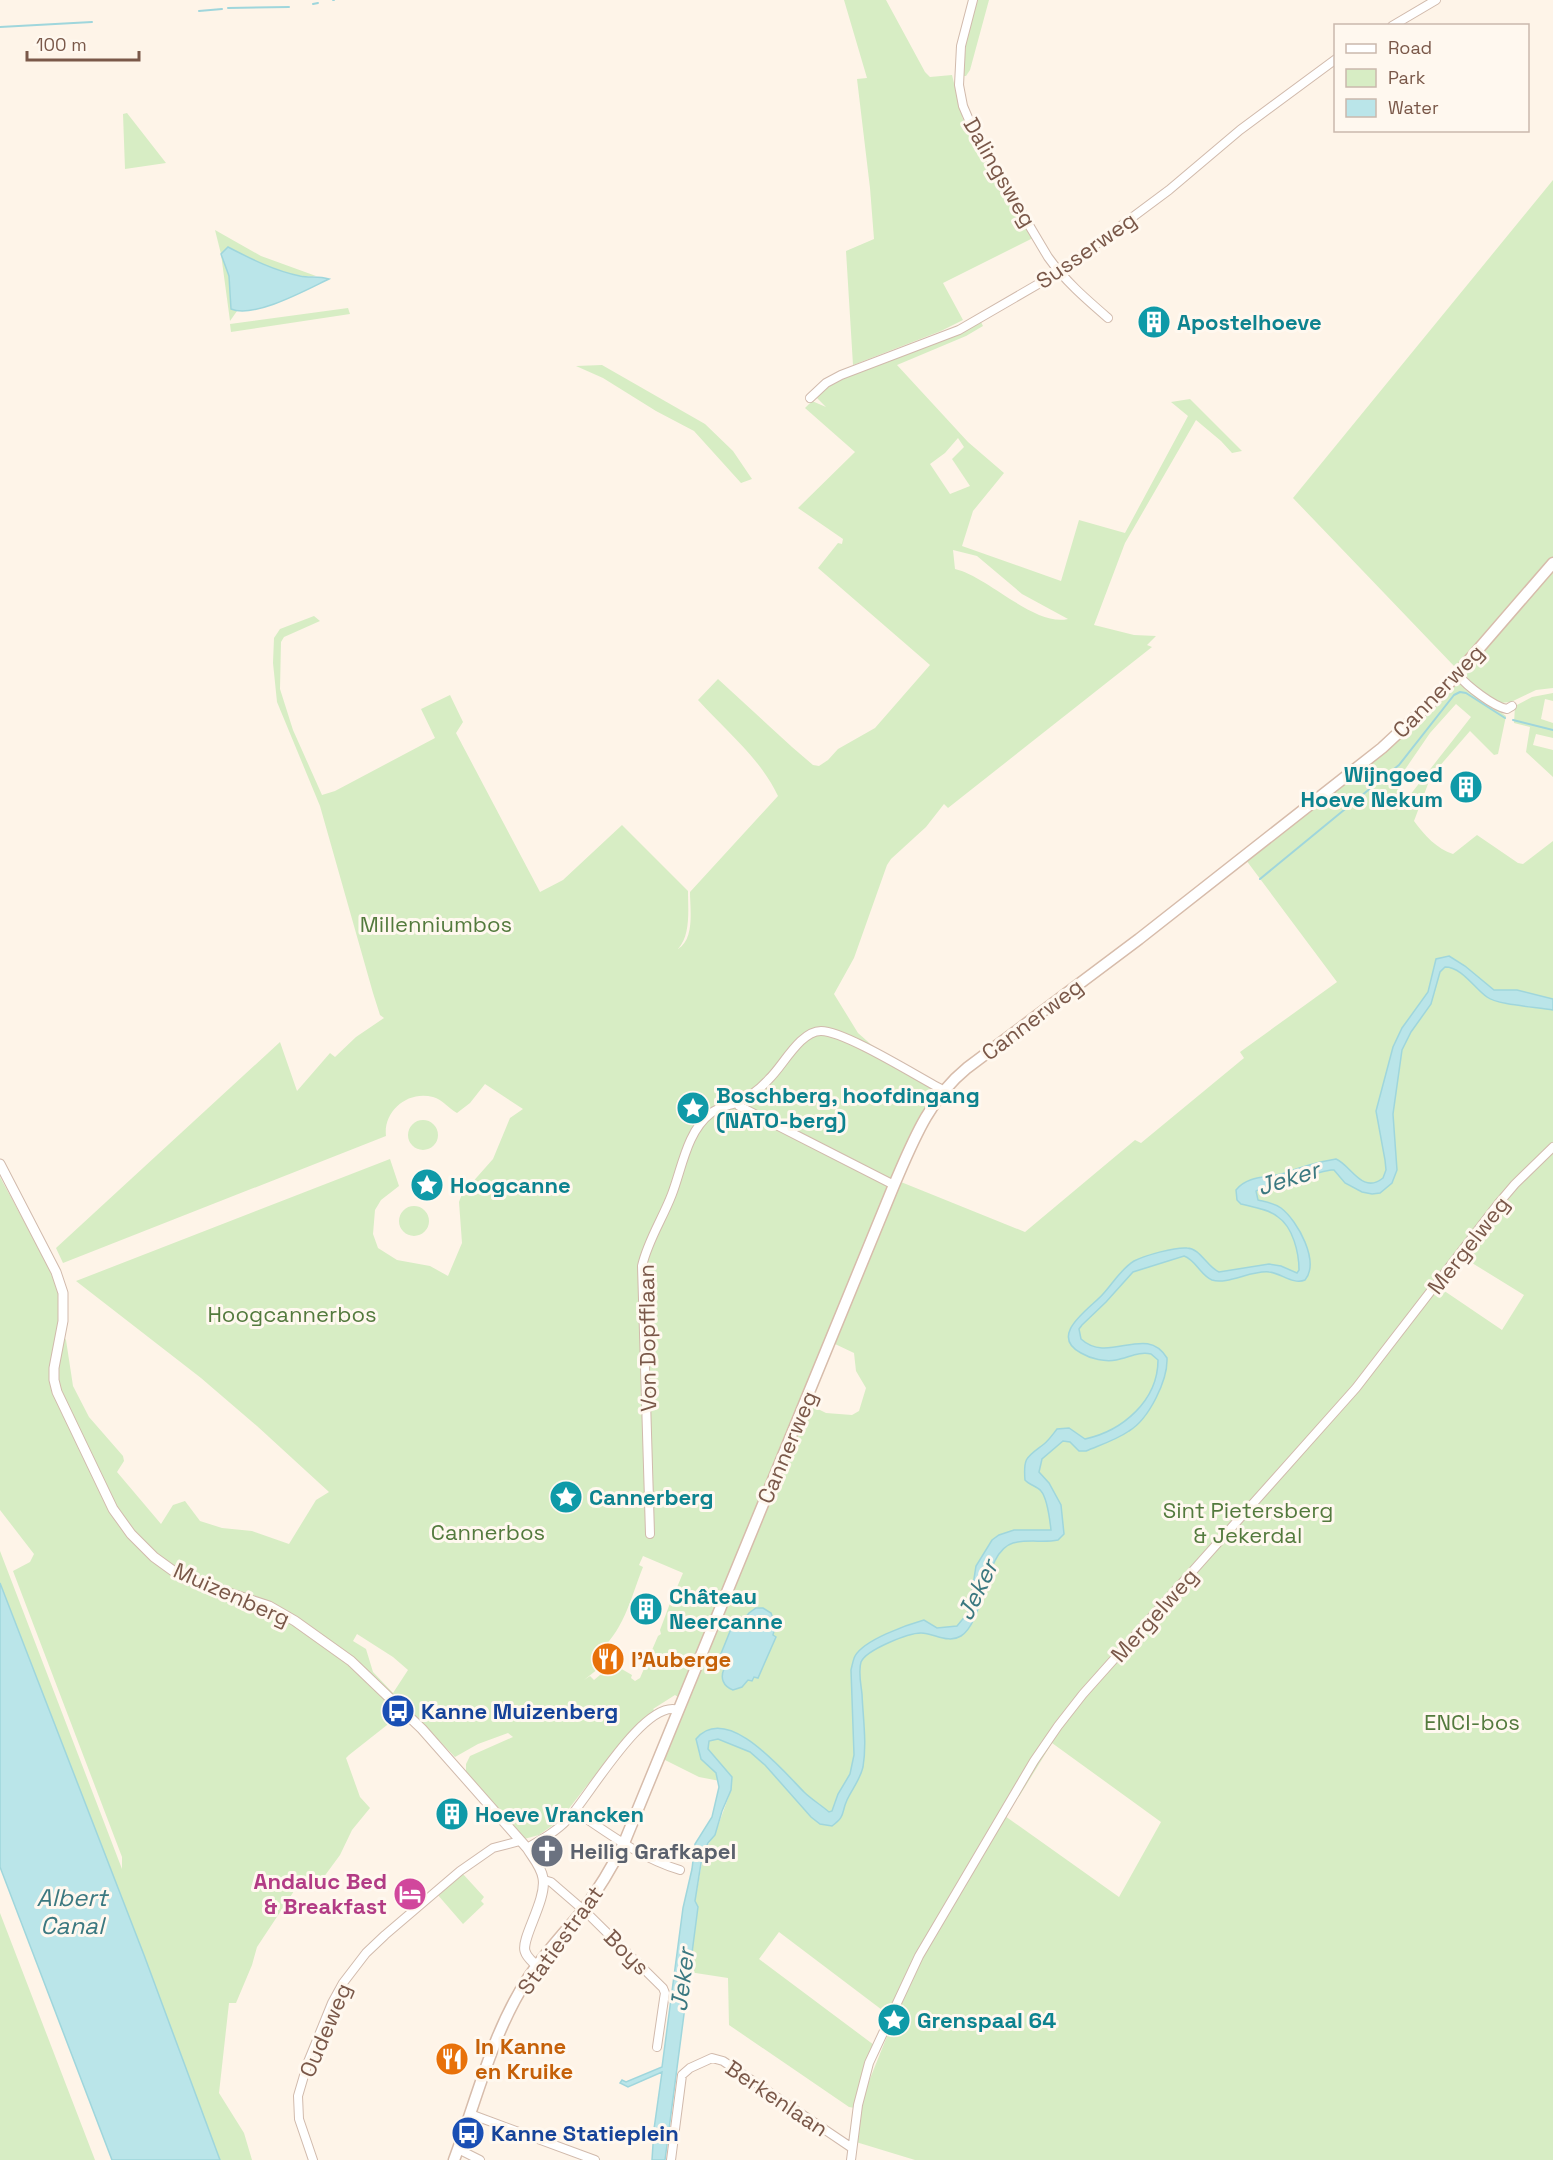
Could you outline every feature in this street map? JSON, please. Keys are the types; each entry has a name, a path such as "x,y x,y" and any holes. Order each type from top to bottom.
{"main road":[{"name":"Cannerweg","path":"659,1755 894,1185 924,1117 943,1090 967,1068 1139,939 1382,748 1423,712 1458,675 1553,562"},
{"name":"Statiestraat","path":"456,2155 497,2037 522,1988 583,1910 610,1869 624,1843 659,1755"}],"street":[{"name":"Dalingsweg","path":"974,0 961,46 958,85 963,106 975,134 1059,272 1108,318"},
{"path":"1395,24 1436,0"},
{"name":"Susserweg","path":"810,398 826,383 841,375 959,330 1059,272 1169,190 1240,130 1334,60"},
{"path":"1458,675 1466,684 1500,707 1508,709 1512,706"},
{"name":"Von Dopfflaan","path":"650,1534 642,1266 695,1134 710,1113 737,1103 769,1080 802,1039 810,1033 824,1030 859,1044 943,1090"},
{"path":"737,1103 894,1185"},
{"name":"Mergelweg","path":"850,2160 865,2076 919,1956 1028,1771 1058,1726 1083,1694 1356,1388 1498,1204 1553,1147"},
{"name":"Muizenberg","path":"0,1164 56,1272 63,1293 63,1321 54,1368 57,1392 113,1509 131,1534 153,1557 183,1578 269,1606 295,1621 351,1661 422,1729 527,1848 539,1866 544,1880"},
{"path":"527,1848 564,1824 606,1767 631,1738 661,1711 671,1708 678,1710"},
{"path":"575,1811 624,1843 655,1859 659,1864 680,1870"},
{"name":"Oudeweg","path":"313,2160 299,2119 298,2096 316,2042 343,1983 366,1953 460,1871 493,1848 520,1841"},
{"path":"537,1966 527,1956 524,1947 540,1903 544,1880"},
{"name":"Boys","path":"544,1880 551,1882 583,1910 663,1988 665,1993 657,2047"},
{"name":"Berkenlaan","path":"671,2160 682,2075 690,2068 712,2058 723,2061 852,2148"},
{"path":"470,2114 595,2160"},
{"path":"456,2155 480,2160"}],"green space":[{"path":"844,0 886,0 925,72 930,77 952,75 963,119 1033,238 943,283 963,320 941,331 853,365 846,251 874,239 857,79 867,78"},
{"path":"978,0 989,0 970,70 966,76 963,76 967,33"},
{"path":"127,113 166,163 125,169 123,114"},
{"path":"1553,180 1553,558 1458,668 1293,498"},
{"path":"215,230 261,256 316,276 282,271 228,248 222,254 229,276 231,308 237,311 230,321 221,254"},
{"path":"348,308 350,314 231,332 230,324"},
{"name":"Sint Pietersberg & Jekerdal","path":"980,320 983,326 966,336 897,365 968,442 1004,473 973,511 962,546 1061,581 1079,520 1125,533 1188,416 1171,402 1190,399 1242,451 1232,453 1196,420 1125,543 1094,625 1134,635 1156,636 1147,645 1152,647 948,808 944,804 926,827 887,865 854,958 834,994 858,1033 875,1048 940,1084 901,1182 1025,1232 1135,1140 1141,1143 1244,1058 1240,1052 1337,982 1246,860 1383,753 1457,681 1506,716 1498,754 1494,755 1470,731 1431,776 1414,821 1431,841 1453,854 1477,835 1518,863 1523,864 1553,841 1553,2160 915,2160 856,2142 863,2096 894,2019 779,1932 759,1959 874,2045 862,2076 855,2108 849,2107 729,2025 728,1978 689,1972 698,1907 695,1901 704,1851 715,1834 730,1793 720,1781 699,1777 663,1759 685,1702 675,1695 653,1709 656,1712 617,1747 560,1820 539,1835 524,1839 466,1774 466,1764 470,1756 513,1737 508,1733 478,1744 455,1757 422,1723 401,1714 346,1758 360,1797 370,1808 352,1830 340,1855 315,1889 298,1885 257,1947 236,2003 229,2003 219,2093 244,2133 252,2160 220,2160 144,1955 0,1583 0,1551 122,1869 122,1857 13,1571 30,1562 34,1554 0,1510 0,1177 45,1260 58,1290 60,1310 58,1325 66,1340 73,1386 89,1417 123,1456 124,1461 117,1472 161,1524 173,1505 185,1501 200,1521 222,1528 252,1531 289,1544 316,1500 329,1492 201,1378 76,1281 390,1159 399,1186 381,1200 375,1210 373,1234 378,1248 397,1260 430,1266 448,1276 462,1243 459,1202 462,1194 493,1159 510,1118 523,1109 485,1084 470,1103 457,1113 437,1098 424,1096 406,1100 399,1104 389,1118 386,1136 63,1263 56,1248 280,1042 297,1091 330,1053 335,1057 356,1037 384,1018 380,1015 373,993 320,806 277,702 273,663 274,638 280,629 314,616 320,621 284,637 281,642 280,689 293,730 322,795 335,791 435,738 421,709 450,695 463,722 456,733 540,892 563,880 622,825 688,891 687,929 678,949 687,938 689,931 690,892 778,796 771,782 742,745 698,700 718,679 792,747 813,765 819,766 838,749 875,728 930,665 818,568 838,543 842,544 843,539 798,508 855,452 805,408 812,401 826,407 814,395 830,382","holes":["958,438 964,447 952,459 970,486 950,494 930,464 945,453","953,550 977,556 1022,594 1068,619 1041,616 968,573 955,569","1456,704 1471,717 1410,795 1393,787 1430,733","1464,1258 1524,1295 1502,1330 1440,1288","835,1344 854,1353 856,1371 866,1388 859,1411 852,1415 826,1413 810,1405","643,1556 683,1573 675,1592 677,1596 672,1598 660,1630 661,1634 658,1636 640,1678 635,1681 631,1678 632,1675 613,1664 594,1680 590,1676 584,1680 603,1665 595,1654 613,1637 630,1603 643,1567 639,1565","357,1634 393,1657 408,1670 393,1693 373,1672 366,1649 353,1641","1052,1743 1161,1822 1119,1897 1005,1816"]},
{"path":"602,365 705,424 733,451 752,479 741,483 694,431 656,411 603,378 576,366"},
{"path":"1553,571 1553,688 1536,690 1511,702 1500,703 1469,683 1466,675"},
{"path":"1553,693 1553,701 1545,699 1541,719 1553,723 1553,738 1536,734 1533,745 1553,750 1553,777 1526,752 1530,727 1514,723 1515,706 1532,697"},
{"path":"423,1120 434,1124 438,1135 434,1146 423,1150 412,1146 408,1135 412,1124"},
{"path":"414,1206 425,1210 429,1221 425,1232 414,1236 403,1232 399,1221 403,1210"},
{"path":"463,1874 484,1897 481,1901 484,1904 463,1924 437,1894"},
{"path":"0,1913 95,2160 0,2160"}],"water":[{"path":"228,247 281,271 300,276 329,279 267,307 241,311 231,309 229,276 221,254"},
{"name":"Jeker","path":"1449,956 1494,990 1517,990 1553,999 1553,1010 1492,1000 1457,970 1445,967 1440,972 1431,1004 1411,1032 1402,1050 1393,1114 1397,1170 1392,1183 1380,1193 1362,1192 1345,1183 1334,1170 1331,1170 1309,1175 1275,1188 1256,1191 1258,1200 1281,1208 1300,1232 1310,1263 1305,1280 1296,1281 1274,1273 1262,1272 1225,1281 1212,1280 1184,1256 1133,1272 1082,1325 1079,1329 1081,1339 1092,1346 1103,1348 1138,1343 1158,1348 1167,1358 1161,1388 1144,1418 1119,1437 1086,1451 1079,1451 1070,1442 1063,1441 1042,1459 1039,1472 1049,1483 1061,1505 1064,1534 1058,1540 1018,1542 1003,1549 990,1572 975,1616 969,1628 961,1636 951,1639 926,1633 915,1634 888,1643 864,1657 860,1670 865,1740 863,1767 839,1820 832,1826 820,1824 750,1752 718,1739 709,1741 708,1749 732,1777 731,1790 715,1835 708,1843 702,1857 695,1901 698,1907 665,2160 652,2160 662,2072 628,2087 620,2083 622,2080 626,2082 662,2067 683,1908 695,1844 712,1817 719,1787 716,1773 701,1759 696,1739 709,1730 723,1729 738,1734 769,1756 810,1797 829,1812 832,1811 838,1794 850,1774 854,1755 851,1670 855,1656 876,1639 924,1620 937,1628 957,1626 967,1614 976,1566 992,1540 1014,1530 1051,1530 1043,1494 1025,1480 1027,1458 1057,1429 1069,1428 1085,1439 1112,1429 1135,1412 1152,1389 1158,1360 1147,1353 1112,1361 1098,1360 1085,1355 1072,1346 1068,1338 1075,1322 1129,1264 1168,1250 1192,1249 1219,1272 1269,1264 1297,1273 1299,1270 1298,1256 1288,1227 1270,1212 1241,1204 1237,1200 1236,1190 1252,1179 1285,1173 1336,1159 1363,1181 1376,1182 1383,1178 1386,1170 1385,1160 1376,1111 1393,1047 1402,1028 1428,992 1436,959"},
{"name":"Albert Canal","path":"0,1583 144,1955 220,2160 112,2160 0,1867"},
{"path":"756,1608 763,1608 771,1613 774,1621 771,1629 776,1637 758,1678 754,1677 752,1681 748,1680 742,1687 733,1690 723,1681 724,1669 720,1667 722,1662 718,1661 735,1619 739,1621 741,1617 745,1618"}],"waterway":[{"path":"313,4 318,3"},
{"path":"228,8 289,7"},
{"path":"199,11 222,9"},
{"path":"0,27 92,22"},
{"path":"1379,781 1399,765 1454,695 1460,692 1466,693 1505,718"},
{"path":"1513,720 1553,730"},
{"path":"1260,879 1372,787"}],"place":[{"name":"Apostelhoeve","path":"1154,322"},
{"name":"Wijngoed Hoeve Nekum","path":"1466,787"},
{"name":"Boschberg, hoofdingang (NATO-berg)","path":"693,1108"},
{"name":"Hoogcanne","path":"427,1185"},
{"name":"Cannerberg","path":"566,1497"},
{"name":"Château Neercanne","path":"646,1609"},
{"name":"l'Auberge","path":"608,1659"},
{"name":"Kanne Muizenberg","path":"398,1711"},
{"name":"Hoeve Vrancken","path":"452,1814"},
{"name":"Heilig Grafkapel","path":"547,1851"},
{"name":"Andaluc Bed & Breakfast","path":"410,1894"},
{"name":"Grenspaal 64","path":"894,2020"},
{"name":"In Kanne en Kruike","path":"452,2059"},
{"name":"Kanne Statieplein","path":"468,2133"}],"park label":[{"name":"Millenniumbos","path":"436,924"},
{"name":"Hoogcannerbos","path":"292,1314"},
{"name":"Cannerbos","path":"488,1532"},
{"name":"ENCI-bos","path":"1472,1722"}]}
